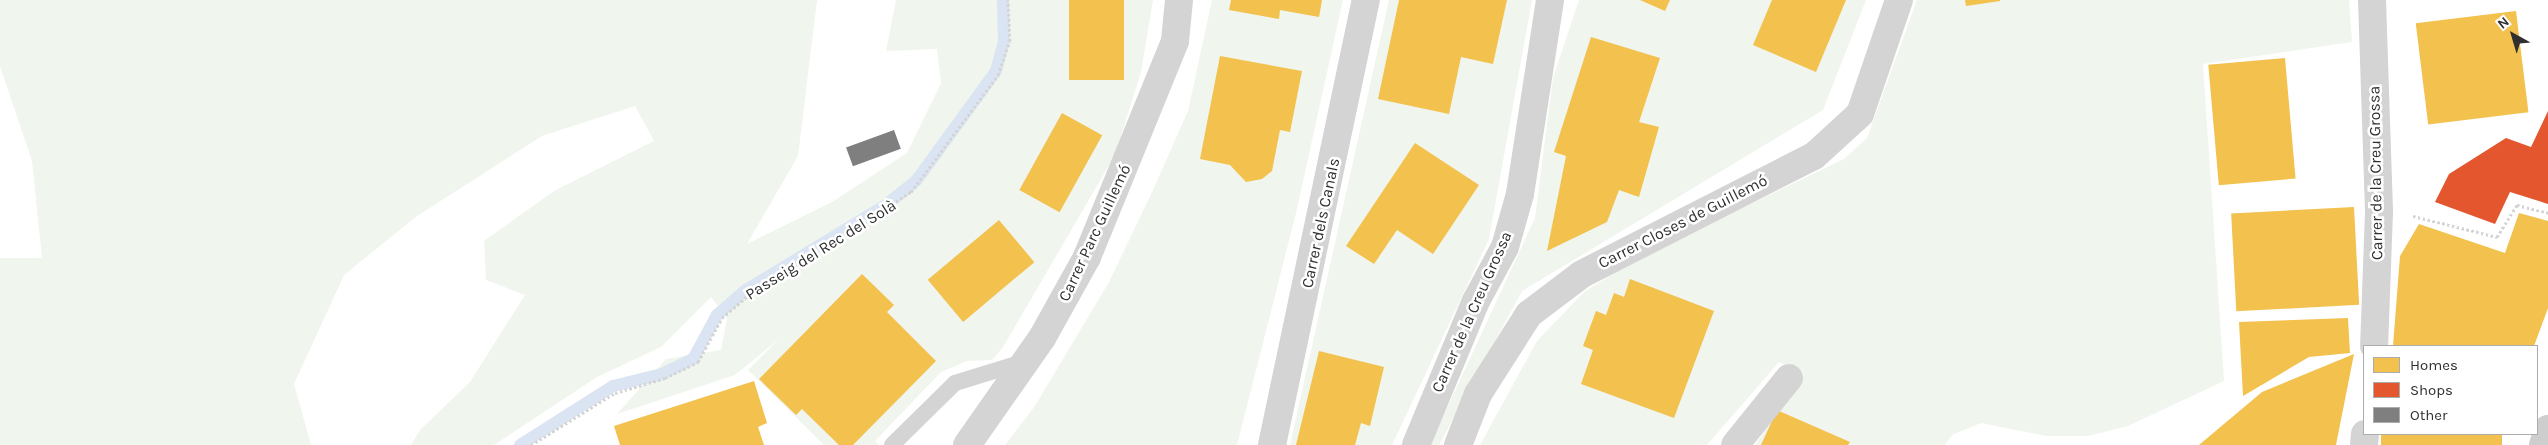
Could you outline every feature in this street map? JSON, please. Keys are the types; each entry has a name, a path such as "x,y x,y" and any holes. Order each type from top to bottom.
{"street":[{"name":"Carrer Parc Guillemó","path":"967,445 1028,358 1087,258 1126,169 1174,41 1179,0"},
{"name":"Carrer dels Canals","path":"1272,445 1366,0"},
{"name":"Carrer de la Creu Grossa","path":"1416,445 1476,302 1504,247 1520,194 1550,0"},
{"name":"Carrer Closes de Guillemó","path":"1458,445 1478,394 1529,314 1582,274 1814,156 1860,114 1899,0"},
{"name":"Carrer de la Creu Grossa","path":"2372,0 2379,212 2374,345"},
{"path":"1735,445 1789,378"},
{"path":"2543,445 2548,430"}],"lane":[{"path":"892,445 955,384 1011,369 1028,358"}],"path":[{"name":"Passeig del Rec del Solà","path":"531,445 615,393 665,378 698,362 722,318 752,292 911,192 998,75 1010,40 1008,0"},
{"path":"2379,212 2434,218 2497,237 2517,205 2548,213"}],"shaded area":[{"path":"0,0 817,0 798,156 747,244 832,202 907,153 941,83 937,49 886,51 896,0 1153,0 1141,72 1115,155 1003,347 992,360 967,361 941,372 875,441 879,445 824,445 748,370 780,338 735,375 617,414 666,359 721,350 727,319 711,297 661,347 597,377 494,445 411,445 420,430 470,382 525,295 486,280 484,241 554,191 654,141 635,106 542,136 417,216 344,275 294,384 311,445 0,445 0,258 42,258 32,161 0,66"},
{"path":"1212,0 1343,0 1296,213 1237,445 1005,445 1035,406 1109,282 1153,190 1188,111"},
{"path":"1389,0 1532,0 1489,239 1392,445 1290,445"},
{"path":"1579,0 1866,0 1823,110 1522,291 1439,445 1430,445 1535,218 1553,78"},
{"path":"1917,0 2349,0 2352,42 2203,64 2224,381 2128,426 2088,436 2047,436 1981,423 1952,435 1945,445 1755,445 1804,374 1779,362 1707,445 1480,445 1537,341 1584,292 1638,258 1844,159 1867,138"}],"building: Homes":[{"path":"1069,0 1124,0 1124,80 1069,80"},
{"path":"1231,0 1322,0 1319,17 1280,10 1279,19 1229,10"},
{"path":"1399,0 1507,0 1493,64 1461,57 1449,114 1378,99"},
{"path":"1640,0 1670,0 1665,11"},
{"path":"1772,0 1846,0 1816,72 1753,45"},
{"path":"1965,0 2000,0 2000,1 1966,6"},
{"path":"2516,11 2528,112 2428,125 2416,23"},
{"path":"1591,37 1660,58 1639,122 1659,127 1639,197 1619,190 1607,222 1547,251 1566,156 1554,152"},
{"path":"1220,56 1302,71 1290,132 1280,130 1272,171 1262,179 1246,182 1230,165 1200,159"},
{"path":"2285,58 2296,179 2219,185 2208,65"},
{"path":"1062,113 1102,135 1060,212 1019,190"},
{"path":"1415,143 1479,185 1433,254 1397,230 1374,264 1346,246"},
{"path":"2354,207 2359,305 2236,311 2231,213"},
{"path":"2519,213 2548,221 2548,308 2534,345 2393,345 2400,256 2419,224 2505,253"},
{"path":"999,220 1034,262 963,322 928,280"},
{"path":"862,274 894,305 887,312 936,361 853,445 839,445 802,409 796,415 759,379"},
{"path":"1630,279 1714,311 1674,418 1581,384 1593,350 1583,346 1596,311 1606,315 1614,293 1624,297"},
{"path":"2348,318 2350,353 2309,357 2243,396 2239,322"},
{"path":"1319,351 1384,367 1370,426 1361,423 1355,445 1296,445"},
{"path":"2354,354 2336,445 2199,445 2262,392"},
{"path":"754,381 767,423 758,427 764,445 620,445 614,426"},
{"path":"1777,410 1850,442 1848,445 1761,445"},
{"path":"2381,435 2502,435 2502,445 2381,445"}],"building: Shops":[{"path":"2548,111 2548,204 2510,192 2495,224 2435,202 2449,174 2506,138 2531,147"}],"building: Other":[{"path":"894,130 901,149 853,166 846,147"}],"waterway":[{"path":"520,445 613,386 662,374 693,359 717,315 746,290 886,205 916,181 996,71 1004,41 1003,0"}]}
